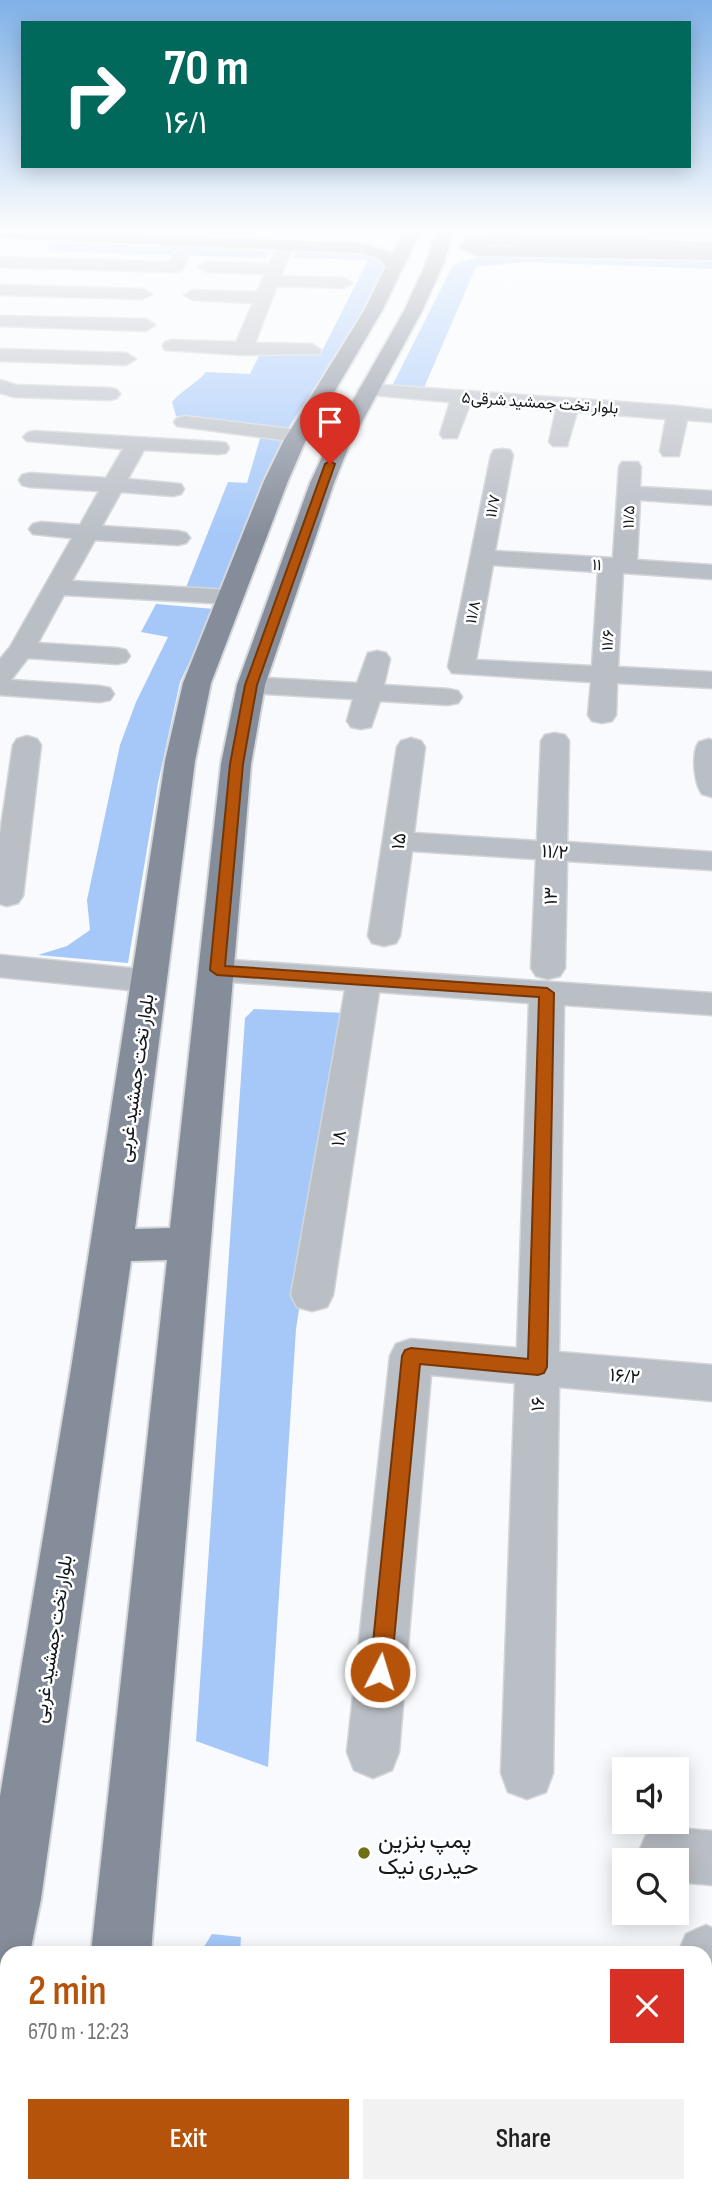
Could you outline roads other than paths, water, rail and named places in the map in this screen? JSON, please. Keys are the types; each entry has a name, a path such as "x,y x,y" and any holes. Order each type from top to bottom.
{"main road":[{"name":"بلوار تخت جمشید غربی","path":"1,1946 6,1899 111,1246 180,761 197,683 230,597 276,481 298,436 328,354 346,332"},
{"path":"122,1946 236,764 251,685 322,483 338,446 401,332"},
{"path":"328,354 376,376"},
{"path":"197,683 251,685"},
{"path":"111,1246 191,1243"}],"street":[{"path":"243,349 250,332"},
{"path":"172,346 328,354"},
{"path":"0,355 126,359"},
{"name":"بلوار تخت جمشید شرقی۵","path":"376,376 462,397 695,410"},
{"path":"7,388 110,394"},
{"path":"450,434 462,397"},
{"path":"560,442 568,404"},
{"path":"671,451 695,410"},
{"path":"167,420 298,436"},
{"path":"34,437 218,447"},
{"path":"0,676 21,650 137,443"},
{"name":"۱۱/۷","path":"482,557 502,455"},
{"name":"۱۱/۵","path":"618,566 629,493 630,467"},
{"path":"30,480 173,489"},
{"path":"629,493 712,498"},
{"path":"41,530 178,538"},
{"name":"۱۱","path":"482,557 712,572"},
{"name":"۱۱/۸","path":"482,557 461,667 604,674"},
{"name":"۱۱/۶","path":"602,715 604,674 618,566"},
{"path":"55,587 230,597"},
{"path":"21,650 117,656"},
{"path":"361,721 377,659"},
{"path":"604,674 712,680"},
{"path":"251,685 448,697"},
{"path":"0,687 100,694"},
{"name":"۱۳","path":"547,980 555,741"},
{"path":"7,897 11,785 27,745"},
{"name":"۱۵","path":"384,936 411,747"},
{"path":"709,748 712,788"},
{"name":"۱۱/۲","path":"398,841 712,861"},
{"path":"0,966 149,981"},
{"path":"217,970 364,980 547,980 712,1004"},
{"name":"۱۸","path":"312,1295 364,980"},
{"name":"۱۶","path":"527,1773 547,980"},
{"name":"۱۶/۲","path":"373,1752 411,1356 712,1382"}],"place":[{"name":"پمپ بنزین حیدری نیک","path":"364,1853"}]}
